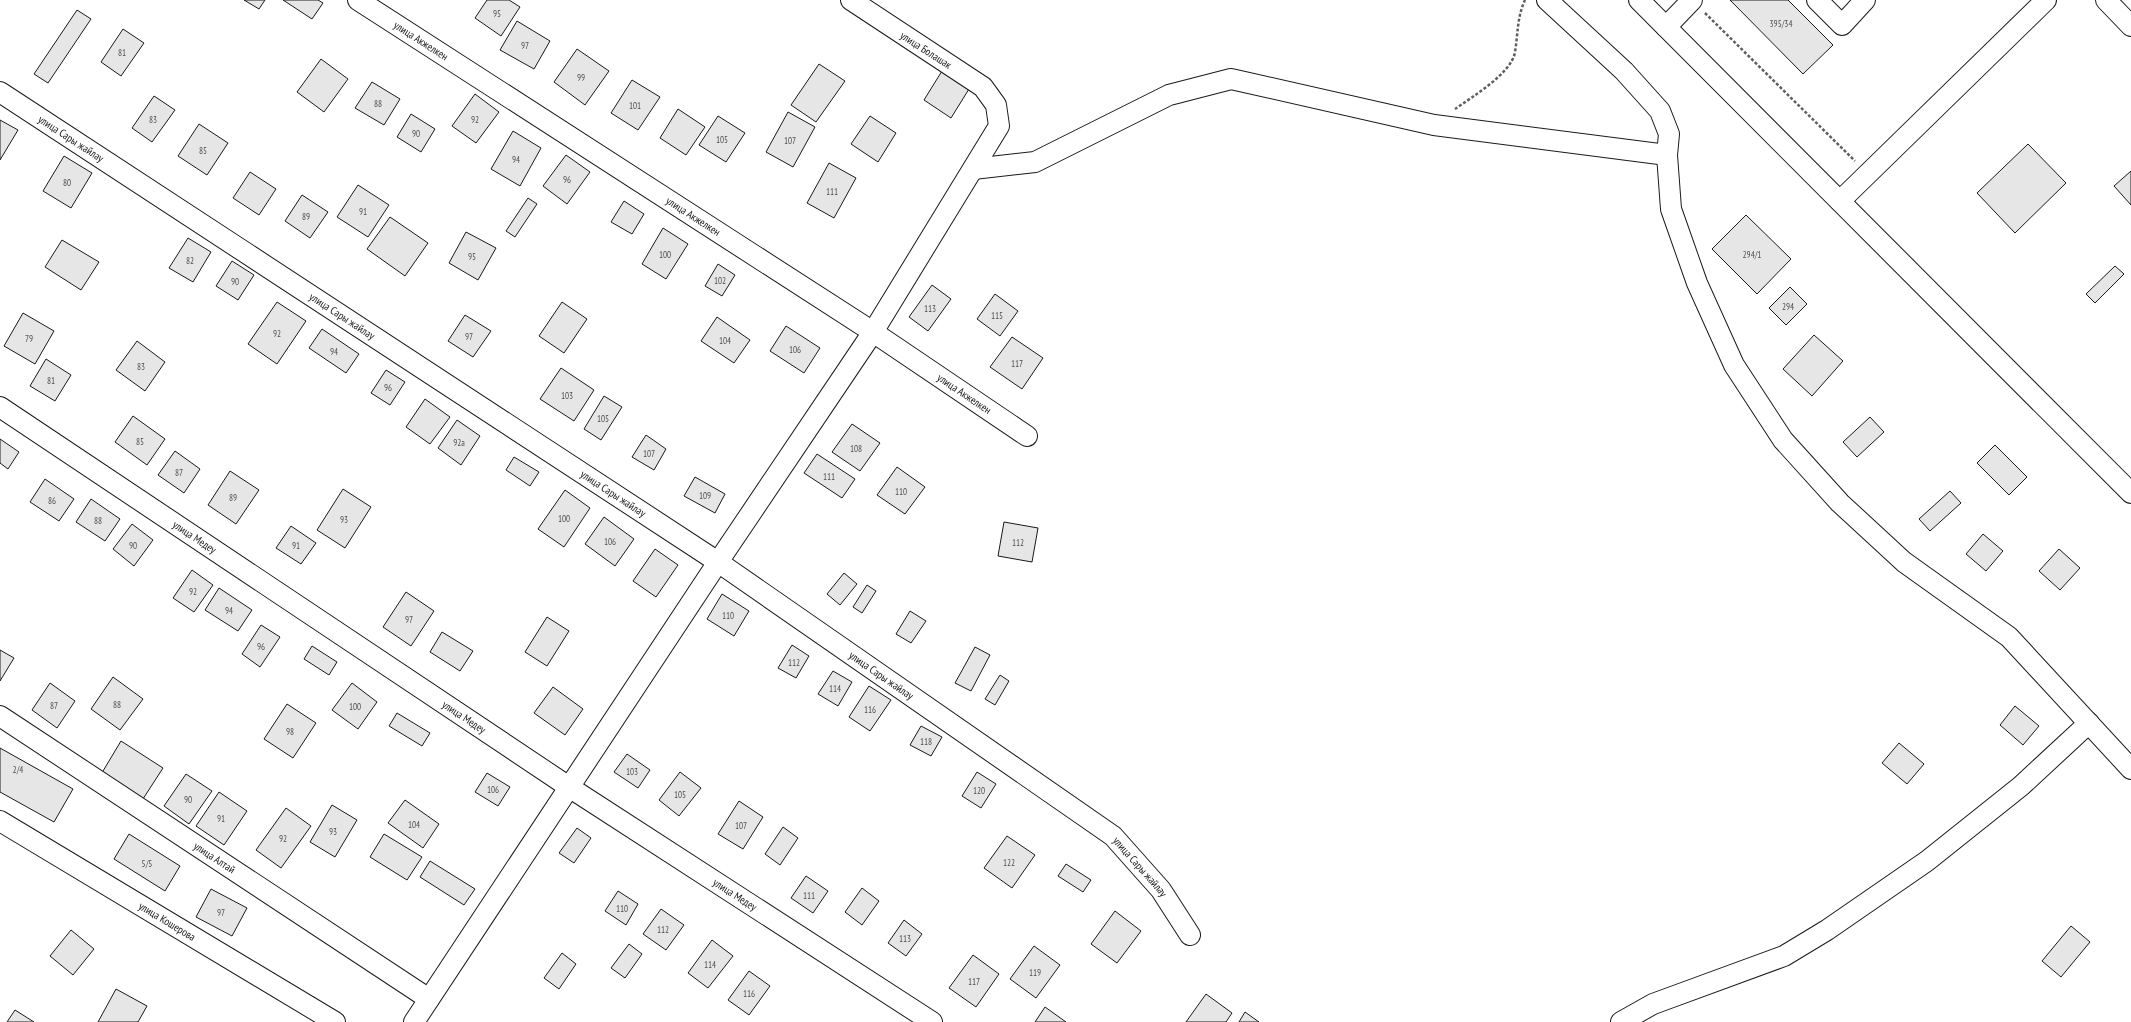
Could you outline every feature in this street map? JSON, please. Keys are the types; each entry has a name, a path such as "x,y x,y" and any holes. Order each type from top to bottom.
{"street":[{"name":"улица Акжелкен","path":"358,0 873,332 1027,436"},
{"name":"улица Болашак","path":"851,0 983,87 996,106 999,126 973,169"},
{"path":"1548,0 1624,71 1660,111 1669,134 1667,155 1671,208 1697,283 1734,365 1783,440 1840,503 1904,562 2010,637 2131,769"},
{"path":"1639,0 2131,493"},
{"path":"1666,27 1692,0"},
{"path":"1817,0 1842,25 1865,0"},
{"path":"1840,201 2046,0"},
{"path":"2106,0 2131,26"},
{"path":"414,1022 718,562 873,332 973,169 1035,162 1169,95 1231,79 1434,125 1667,155"},
{"name":"улица Сары жайлау","path":"0,92 718,562 1113,836 1161,890 1190,935"},
{"name":"улица Медеу","path":"0,407 569,787 932,1022"},
{"name":"улица Алтай","path":"0,716 428,999"},
{"path":"1621,1022 1653,1004 1784,956 1827,930 1927,861 2021,786 2089,723"},
{"name":"улица Кошерова","path":"0,821 335,1022"}],"path":[{"path":"1434,125 1492,81 1508,66 1515,53 1516,31 1525,0"},
{"path":"1692,0 1868,174"}],"building":[{"path":"244,0 265,0 259,9"},
{"path":"283,0 318,0 323,3 312,19"},
{"path":"487,0 509,0 520,7 501,36 475,18"},
{"path":"1730,0 1788,0 1833,45 1803,74"},
{"path":"77,10 91,19 48,83 34,74"},
{"path":"517,21 550,41 534,69 500,50"},
{"path":"123,29 144,43 121,76 101,62"},
{"path":"577,49 609,71 585,105 554,82"},
{"path":"321,59 348,79 324,112 297,92"},
{"path":"819,64 845,81 816,122 791,105"},
{"path":"942,71 969,89 951,118 924,100"},
{"path":"632,80 660,97 638,130 611,113"},
{"path":"372,82 400,99 384,125 355,108"},
{"path":"475,94 499,112 476,143 452,126"},
{"path":"154,96 175,110 152,142 132,128"},
{"path":"678,109 705,127 686,155 660,138"},
{"path":"788,112 815,127 793,167 766,152"},
{"path":"411,114 435,129 421,152 397,137"},
{"path":"718,116 745,133 726,162 699,145"},
{"path":"870,116 896,133 878,162 851,144"},
{"path":"0,120 18,130 0,160"},
{"path":"199,124 228,143 207,175 178,156"},
{"path":"513,131 541,148 520,186 491,169"},
{"path":"2028,144 2066,183 2015,233 1977,193"},
{"path":"566,155 590,172 567,204 543,186"},
{"path":"64,156 92,173 71,208 43,191"},
{"path":"829,163 856,178 834,218 807,203"},
{"path":"2131,171 2131,205 2114,186"},
{"path":"250,172 276,189 259,215 233,198"},
{"path":"358,185 389,205 368,237 337,217"},
{"path":"302,195 328,212 310,238 285,221"},
{"path":"528,198 537,204 515,237 506,231"},
{"path":"624,201 644,214 632,234 611,222"},
{"path":"1746,215 1791,259 1757,294 1712,249"},
{"path":"390,217 428,243 405,276 367,249"},
{"path":"663,228 688,244 666,279 642,264"},
{"path":"466,232 496,248 478,280 449,263"},
{"path":"188,238 211,252 193,282 169,268"},
{"path":"62,240 99,262 81,290 45,267"},
{"path":"232,261 254,275 238,300 216,286"},
{"path":"718,264 735,275 722,296 705,286"},
{"path":"2115,266 2124,274 2095,303 2086,294"},
{"path":"932,285 951,299 928,331 909,317"},
{"path":"1790,287 1807,304 1786,325 1769,308"},
{"path":"995,294 1018,311 1000,336 977,319"},
{"path":"277,302 306,321 277,364 248,344"},
{"path":"562,302 587,319 564,353 539,336"},
{"path":"23,313 54,331 35,364 4,346"},
{"path":"465,315 491,331 473,357 448,341"},
{"path":"717,317 750,340 734,363 701,341"},
{"path":"786,326 820,348 804,373 770,351"},
{"path":"322,329 359,354 346,373 309,348"},
{"path":"1814,335 1843,361 1812,396 1783,369"},
{"path":"1012,337 1043,358 1022,389 990,367"},
{"path":"137,341 165,362 145,391 116,370"},
{"path":"46,359 71,375 55,401 30,386"},
{"path":"561,368 594,390 574,421 540,399"},
{"path":"386,370 405,382 390,405 371,393"},
{"path":"604,396 622,407 601,440 584,429"},
{"path":"425,399 450,417 430,444 406,427"},
{"path":"133,416 165,439 147,465 115,442"},
{"path":"1870,417 1884,432 1857,457 1843,442"},
{"path":"457,420 480,436 461,465 438,448"},
{"path":"852,424 880,443 860,471 832,452"},
{"path":"646,435 666,449 654,470 632,457"},
{"path":"0,439 19,452 8,469 0,463"},
{"path":"1995,445 2027,477 2009,495 1977,463"},
{"path":"175,451 200,469 184,493 158,475"},
{"path":"817,454 855,479 842,498 804,473"},
{"path":"514,457 539,472 530,486 506,470"},
{"path":"897,467 925,487 905,514 877,495"},
{"path":"230,471 259,490 236,524 208,505"},
{"path":"695,477 725,494 715,513 684,496"},
{"path":"45,479 74,499 59,521 30,502"},
{"path":"343,489 371,507 345,548 317,530"},
{"path":"565,490 590,508 564,547 538,529"},
{"path":"1950,491 1961,503 1930,531 1919,519"},
{"path":"91,499 120,519 105,541 76,522"},
{"path":"604,517 634,539 615,566 585,544"},
{"path":"1004,522 1038,528 1032,562 998,556"},
{"path":"132,524 153,540 134,566 113,549"},
{"path":"291,526 316,543 301,564 276,548"},
{"path":"1983,534 2003,551 1986,571 1966,554"},
{"path":"655,549 678,565 656,597 633,581"},
{"path":"2059,549 2080,568 2060,590 2039,571"},
{"path":"192,570 213,585 194,612 173,598"},
{"path":"844,573 857,584 840,605 827,594"},
{"path":"867,585 876,591 862,613 853,607"},
{"path":"219,588 252,610 238,631 205,610"},
{"path":"406,592 434,611 411,646 383,627"},
{"path":"722,594 749,611 734,636 707,619"},
{"path":"910,611 926,621 911,643 896,634"},
{"path":"547,617 569,631 547,666 525,652"},
{"path":"261,625 280,637 260,667 242,654"},
{"path":"442,632 473,651 460,671 430,652"},
{"path":"792,645 809,656 796,678 778,668"},
{"path":"312,646 337,662 329,675 304,659"},
{"path":"975,647 990,655 971,691 955,683"},
{"path":"0,650 14,658 0,681"},
{"path":"833,671 852,682 838,706 818,694"},
{"path":"1000,675 1009,681 995,705 985,699"},
{"path":"113,677 143,699 120,730 91,709"},
{"path":"50,683 75,701 57,728 32,710"},
{"path":"352,683 377,702 358,729 332,710"},
{"path":"869,686 891,700 870,731 849,717"},
{"path":"553,687 583,709 565,735 534,713"},
{"path":"287,704 316,723 293,758 264,739"},
{"path":"2015,706 2039,726 2023,745 2000,725"},
{"path":"397,713 430,733 422,746 389,726"},
{"path":"921,726 942,737 931,756 910,745"},
{"path":"121,741 163,768 141,802 100,776"},
{"path":"1899,743 1924,764 1907,784 1882,763"},
{"path":"0,748 73,789 54,822 0,792"},
{"path":"627,754 650,770 638,788 614,772"},
{"path":"680,772 701,788 679,816 659,800"},
{"path":"977,772 996,784 981,808 962,796"},
{"path":"487,773 510,787 498,806 475,792"},
{"path":"186,774 212,791 189,824 164,806"},
{"path":"219,792 247,811 224,845 196,826"},
{"path":"405,800 439,824 423,848 388,823"},
{"path":"739,801 763,817 743,849 718,834"},
{"path":"332,805 357,820 335,857 310,842"},
{"path":"286,808 311,826 281,868 256,850"},
{"path":"783,827 798,838 780,865 765,854"},
{"path":"577,828 591,838 574,863 559,853"},
{"path":"129,834 180,866 165,891 114,859"},
{"path":"384,834 422,857 407,880 370,857"},
{"path":"1007,836 1035,855 1012,888 984,868"},
{"path":"430,861 475,889 464,905 420,877"},
{"path":"1066,864 1091,880 1083,892 1058,876"},
{"path":"806,876 828,891 813,913 791,898"},
{"path":"862,888 879,901 862,925 845,912"},
{"path":"211,889 247,908 232,936 196,917"},
{"path":"618,891 638,904 626,925 605,911"},
{"path":"661,909 684,925 666,950 643,934"},
{"path":"1115,911 1141,931 1117,963 1091,944"},
{"path":"904,920 922,934 906,956 888,943"},
{"path":"2071,926 2090,942 2061,977 2042,961"},
{"path":"71,930 94,949 73,975 50,956"},
{"path":"712,940 733,956 708,988 688,973"},
{"path":"629,944 642,954 625,978 611,968"},
{"path":"1034,946 1060,965 1036,998 1010,979"},
{"path":"562,953 576,964 559,989 544,978"},
{"path":"973,955 999,974 976,1007 949,988"},
{"path":"749,971 770,986 749,1015 728,1000"},
{"path":"116,989 147,1006 138,1022 98,1022"},
{"path":"1206,994 1232,1013 1226,1022 1186,1022"},
{"path":"1045,1007 1066,1022 1035,1022"},
{"path":"15,1010 34,1022 7,1022"},
{"path":"1245,1012 1259,1022 1239,1022"}]}
